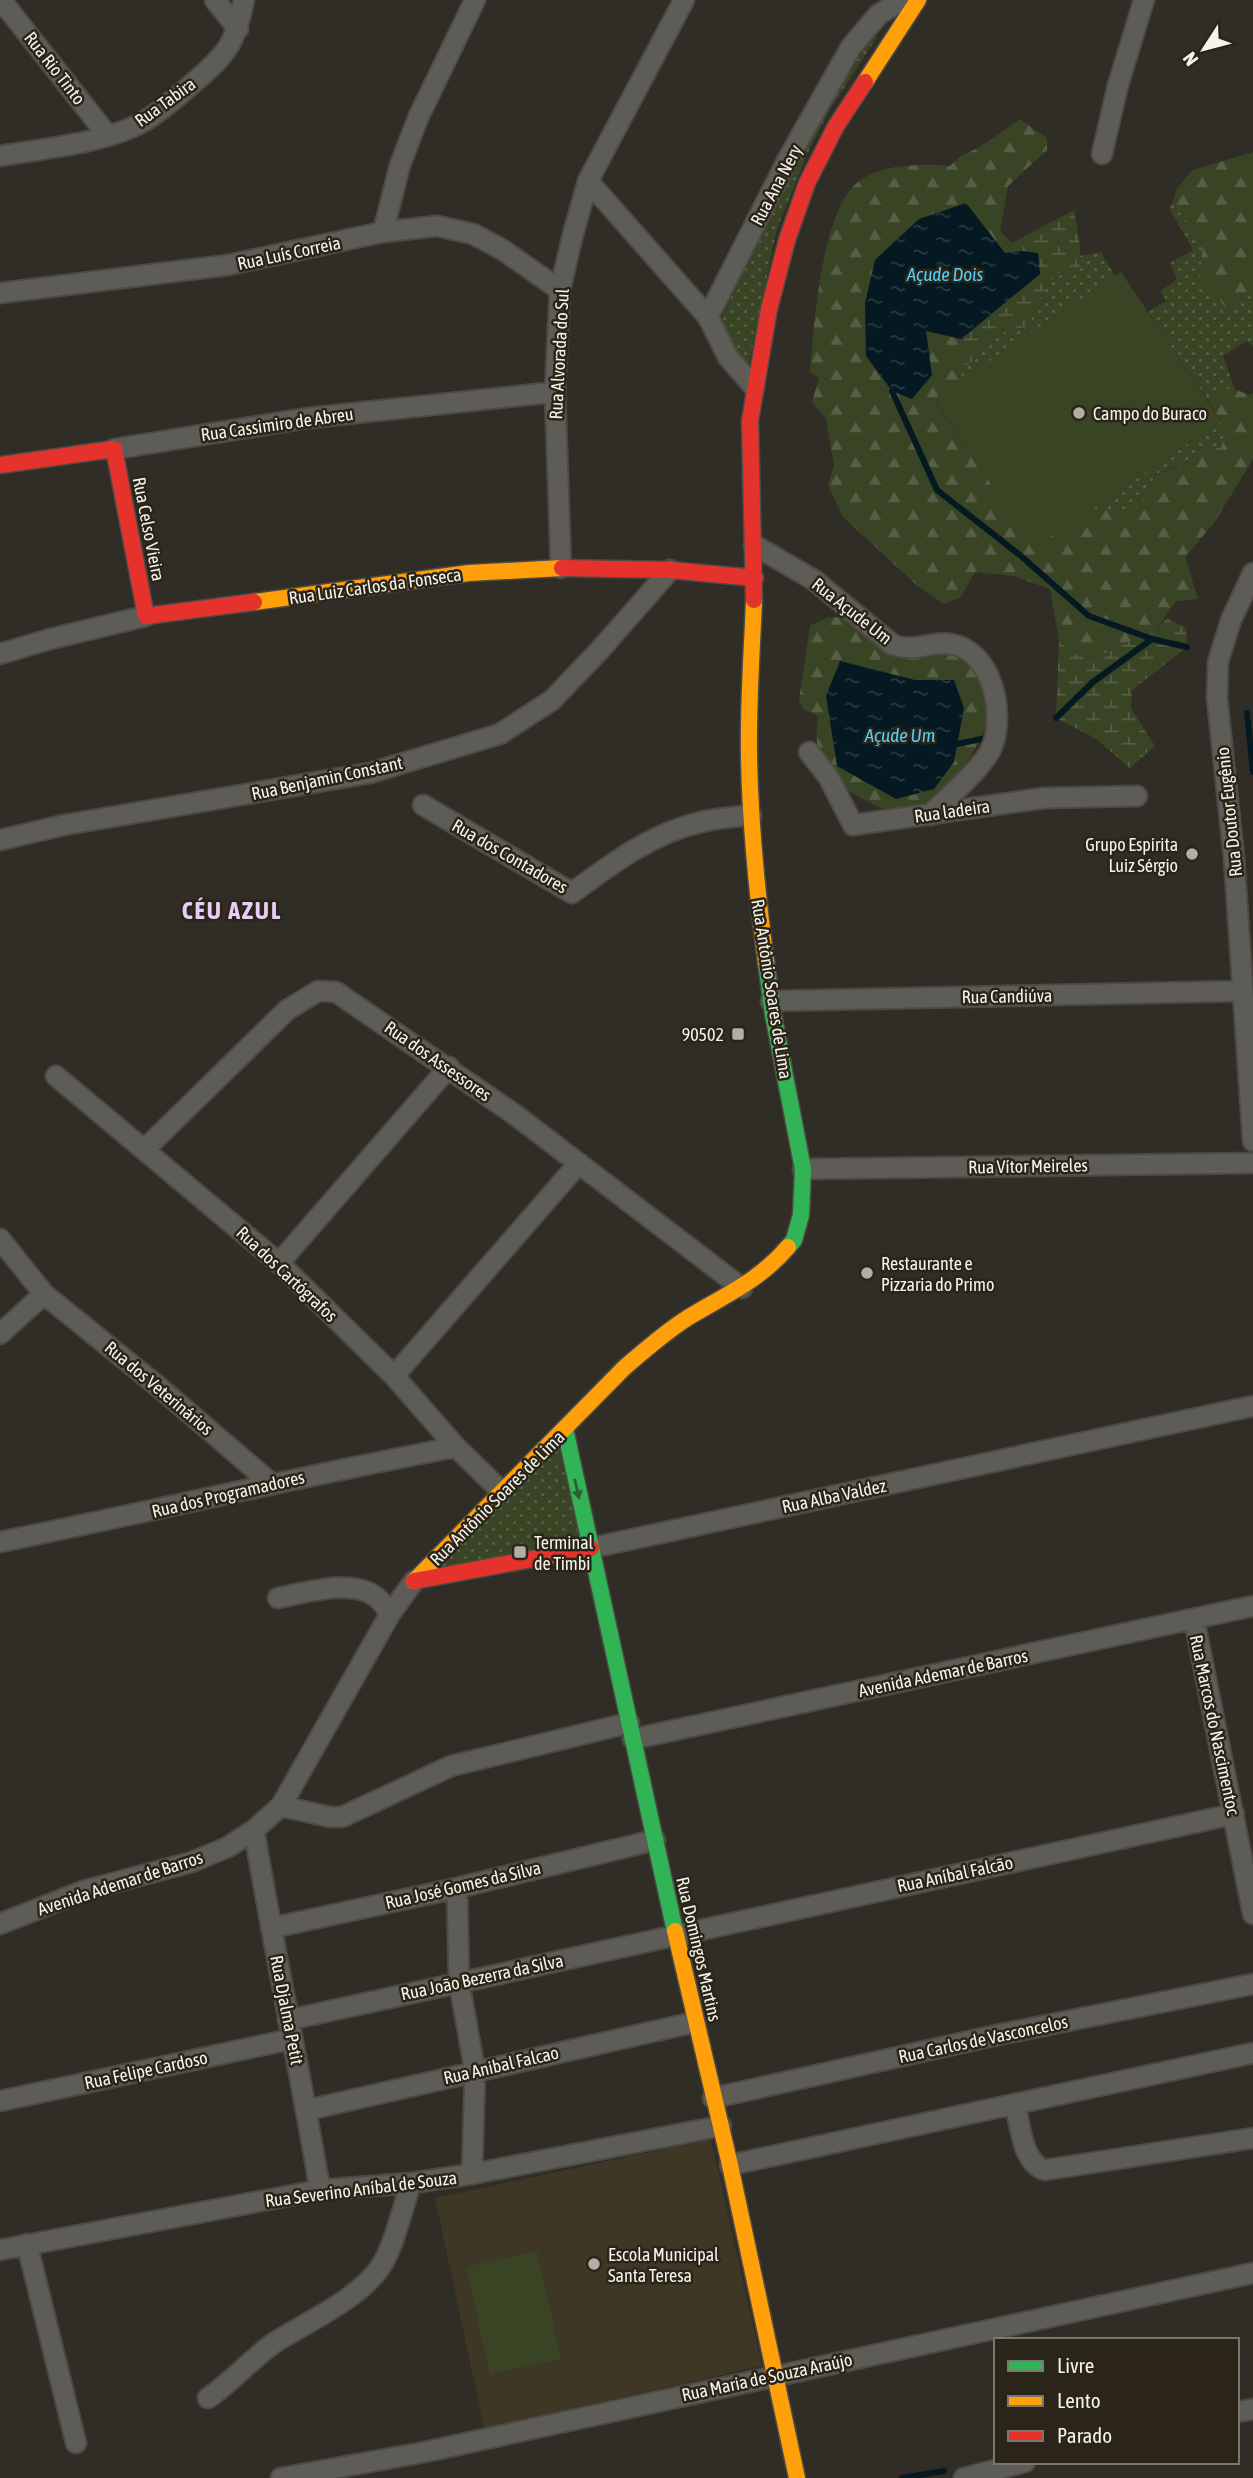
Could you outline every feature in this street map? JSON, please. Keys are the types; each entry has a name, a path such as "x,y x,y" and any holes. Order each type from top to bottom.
{"street":[{"name":"Rua Rio Tinto","path":"1,0 108,136"},
{"path":"215,0 239,29"},
{"name":"Rua Tabira","path":"0,156 108,136 141,123 218,62 239,29 244,0"},
{"path":"383,233 400,166 418,118 475,0"},
{"name":"Rua Alvorada do Sul","path":"561,568 555,392 560,290 588,181 684,0"},
{"name":"Rua Ana Nery","path":"708,317 789,157 852,47 878,15 909,0"},
{"name":"Rua Antônio Soares de Lima","path":"281,1806 390,1614 414,1581 624,1368 657,1339 689,1317 741,1288 777,1260 794,1240 801,1215 803,1169 771,1002 754,876 749,752 755,578 749,458 750,421 769,309 787,240 807,183 836,126 918,0"},
{"path":"1102,153 1118,85 1144,0"},
{"path":"588,181 708,317 728,357 754,387"},
{"name":"Rua Luís Correia","path":"0,293 228,265 383,233 437,226 473,234 503,250 560,290"},
{"name":"Rua Cassimiro de Abreu","path":"0,465 308,418 555,392"},
{"name":"Rua Celso Vieira","path":"114,449 145,616"},
{"name":"Rua Açude Um","path":"754,545 814,580 893,645 915,649 951,644 968,651 987,670 996,693 997,720 992,748 930,815"},
{"name":"Rua Luiz Carlos da Fonseca","path":"0,654 145,616 469,573 561,568 670,570 755,578"},
{"name":"Rua Benjamin Constant","path":"0,840 64,825 370,773 500,734 552,700 670,570"},
{"name":"Rua Doutor Eugênio","path":"1253,573 1231,620 1219,662 1217,698 1234,858 1253,1141"},
{"name":"Rua ladeira","path":"809,752 829,778 853,825 1044,798 1137,796"},
{"name":"Rua dos Contadores","path":"423,805 572,893 654,839 701,822 751,815"},
{"name":"Rua dos Assessores","path":"144,1150 287,1010 318,991 336,992 449,1067 741,1288"},
{"name":"Rua Candiúva","path":"771,1002 1243,991"},
{"path":"279,1264 449,1067"},
{"name":"Rua dos Cartógrafos","path":"56,1076 279,1264 394,1376 456,1447 500,1491"},
{"path":"394,1376 579,1163"},
{"name":"Rua Vítor Meireles","path":"803,1169 1253,1163"},
{"name":"Rua dos Veterinários","path":"0,1239 44,1294 272,1484"},
{"path":"0,1334 44,1294"},
{"name":"Rua Alba Valdez","path":"414,1581 591,1548 1253,1405"},
{"name":"Rua Domingos Martins","path":"565,1429 695,2022 730,2165 797,2478"},
{"name":"Rua dos Programadores","path":"0,1542 456,1447"},
{"path":"278,1598 313,1590 363,1589 377,1597 390,1614"},
{"name":"Avenida Ademar de Barros","path":"0,1924 83,1891 192,1862 228,1847 254,1830 281,1806 330,1817 342,1817 451,1766 1253,1606"},
{"name":"Rua Marcos do Nascimentoc","path":"1194,1619 1253,1914"},
{"name":"Rua Aníbal Falcão","path":"676,1934 1234,1814"},
{"name":"Rua Djalma Petit","path":"254,1830 320,2190"},
{"name":"Rua José Gomes da Silva","path":"271,1928 457,1888 655,1840"},
{"path":"457,1888 459,1982 475,2071 472,2174"},
{"name":"Rua João Bezerra da Silva","path":"288,2020 676,1934"},
{"name":"Rua Carlos de Vasconcelos","path":"713,2098 997,2035 1253,1984"},
{"name":"Rua Anibal Falcao","path":"307,2110 695,2022"},
{"name":"Rua Felipe Cardoso","path":"0,2101 292,2039"},
{"path":"730,2165 1253,2053"},
{"path":"1015,2104 1032,2164 1045,2171 1253,2138"},
{"name":"Rua Severino Aníbal de Souza","path":"0,2250 320,2190 411,2183 472,2174 721,2126"},
{"path":"208,2398 224,2388 276,2342 325,2314 372,2278 381,2267 388,2250 411,2183"},
{"path":"27,2244 76,2442"},
{"name":"Rua Maria de Souza Araújo","path":"281,2478 425,2452 1253,2273"},
{"path":"964,2478 1017,2464"}],"shaded area":[{"name":"Escola Municipal Santa Teresa","path":"711,2139 762,2366 484,2428 435,2198"}],"green space":[{"path":"873,33 877,37 829,111 808,152 776,232 747,375 719,323 792,169 863,42"},
{"path":"1020,119 1047,138 1047,150 1008,186 1000,231 1012,243 1005,253 966,203 926,330 961,339 968,348 960,382 934,400 1034,547 1087,512 1134,509 1144,501 1156,475 1190,461 1200,449 1221,448 1224,435 1222,425 1211,405 1225,389 1235,389 1249,395 1253,393 1253,459 1214,523 1185,557 1198,599 1176,601 1155,632 1118,646 1095,659 1070,653 1059,640 1050,589 1013,576 975,572 961,597 944,604 920,588 843,517 828,486 834,465 826,419 812,402 819,378 810,372 822,268 837,214 848,193 862,179 882,170 917,165 950,166 961,156 978,148"},
{"path":"1253,152 1253,291 1226,308 1200,277 1203,244 1173,202 1177,188 1193,170"},
{"path":"1173,202 1203,244 1200,277 1226,308 1253,291 1253,347 1247,341 1223,356 1235,389 1225,390 1211,405 1148,312 1166,301 1161,291 1177,279 1170,263 1193,250 1169,208"},
{"path":"1074,210 1080,247 1080,269 1071,274 1061,271 1055,276 1041,296 1029,326 1007,331 980,343 976,359 963,367 968,348 961,339 1040,274 1022,251 1005,253 1012,243"},
{"path":"1101,252 1115,276 960,382 963,367 976,359 980,343 1007,331 1028,326 1050,280 1062,271 1080,269 1080,256"},
{"name":"Campo do Buraco","path":"1121,272 1221,421 1034,548 934,399"},
{"path":"1221,421 1225,434 1221,448 1200,449 1190,461 1156,474 1144,501 1134,510 1087,512"},
{"path":"826,618 847,619 887,650 903,657 952,654 968,665 985,684 990,708 981,738 952,782 926,804 901,813 877,806 839,783 826,768 817,744 818,716 803,709 799,700 810,626"},
{"path":"1167,618 1186,628 1187,647 1132,690 1131,708 1155,746 1130,768 1095,738 1056,718 1059,640 1070,653 1095,659 1118,646 1155,632"},
{"path":"565,1429 591,1548 414,1581"},
{"path":"537,2251 561,2359 490,2374 466,2267"}],"water":[{"name":"Açude Dois","path":"966,203 1005,253 1038,253 1040,274 961,339 926,331 932,375 912,399 892,391 866,356 865,303 875,260 919,219"},
{"name":"Açude Um","path":"840,661 915,680 954,680 964,708 954,762 934,789 896,799 837,766 826,696"}],"waterway":[{"path":"892,391 937,490 1021,556 1089,616 1152,639 1187,647"},
{"path":"1056,718 1093,682 1152,639"},
{"path":"1247,713 1253,772"},
{"path":"957,744 986,738"},
{"path":"902,2478 944,2471"}],"traffic: fast":[{"path":"766,962 773,1014 803,1169 801,1215 794,1240 788,1247"},
{"path":"565,1429 675,1931"}],"traffic: slow":[{"path":"865,82 918,0"},
{"path":"254,602 469,573 562,568"},
{"path":"754,600 749,716 750,781 754,859 766,962"},
{"path":"414,1581 624,1368 680,1323 753,1278 788,1247"},
{"path":"675,1931 730,2165 797,2478"}],"traffic: jam":[{"path":"754,600 750,421 769,309 787,240 807,183 836,126 865,82"},
{"path":"0,465 114,449 146,616 254,602"},
{"path":"562,568 670,570 755,578"},
{"path":"414,1581 591,1548"}],"place":[{"name":"Campo do Buraco","path":"1079,413"},
{"name":"Grupo Espírita Luiz Sérgio","path":"1192,854"},
{"name":"90502","path":"738,1034"},
{"name":"Restaurante e Pizzaria do Primo","path":"867,1273"},
{"name":"Terminal de Timbi","path":"520,1552"},
{"name":"Escola Municipal Santa Teresa","path":"594,2264"}],"district":[{"name":"CÉU AZUL","path":"232,910"}]}
